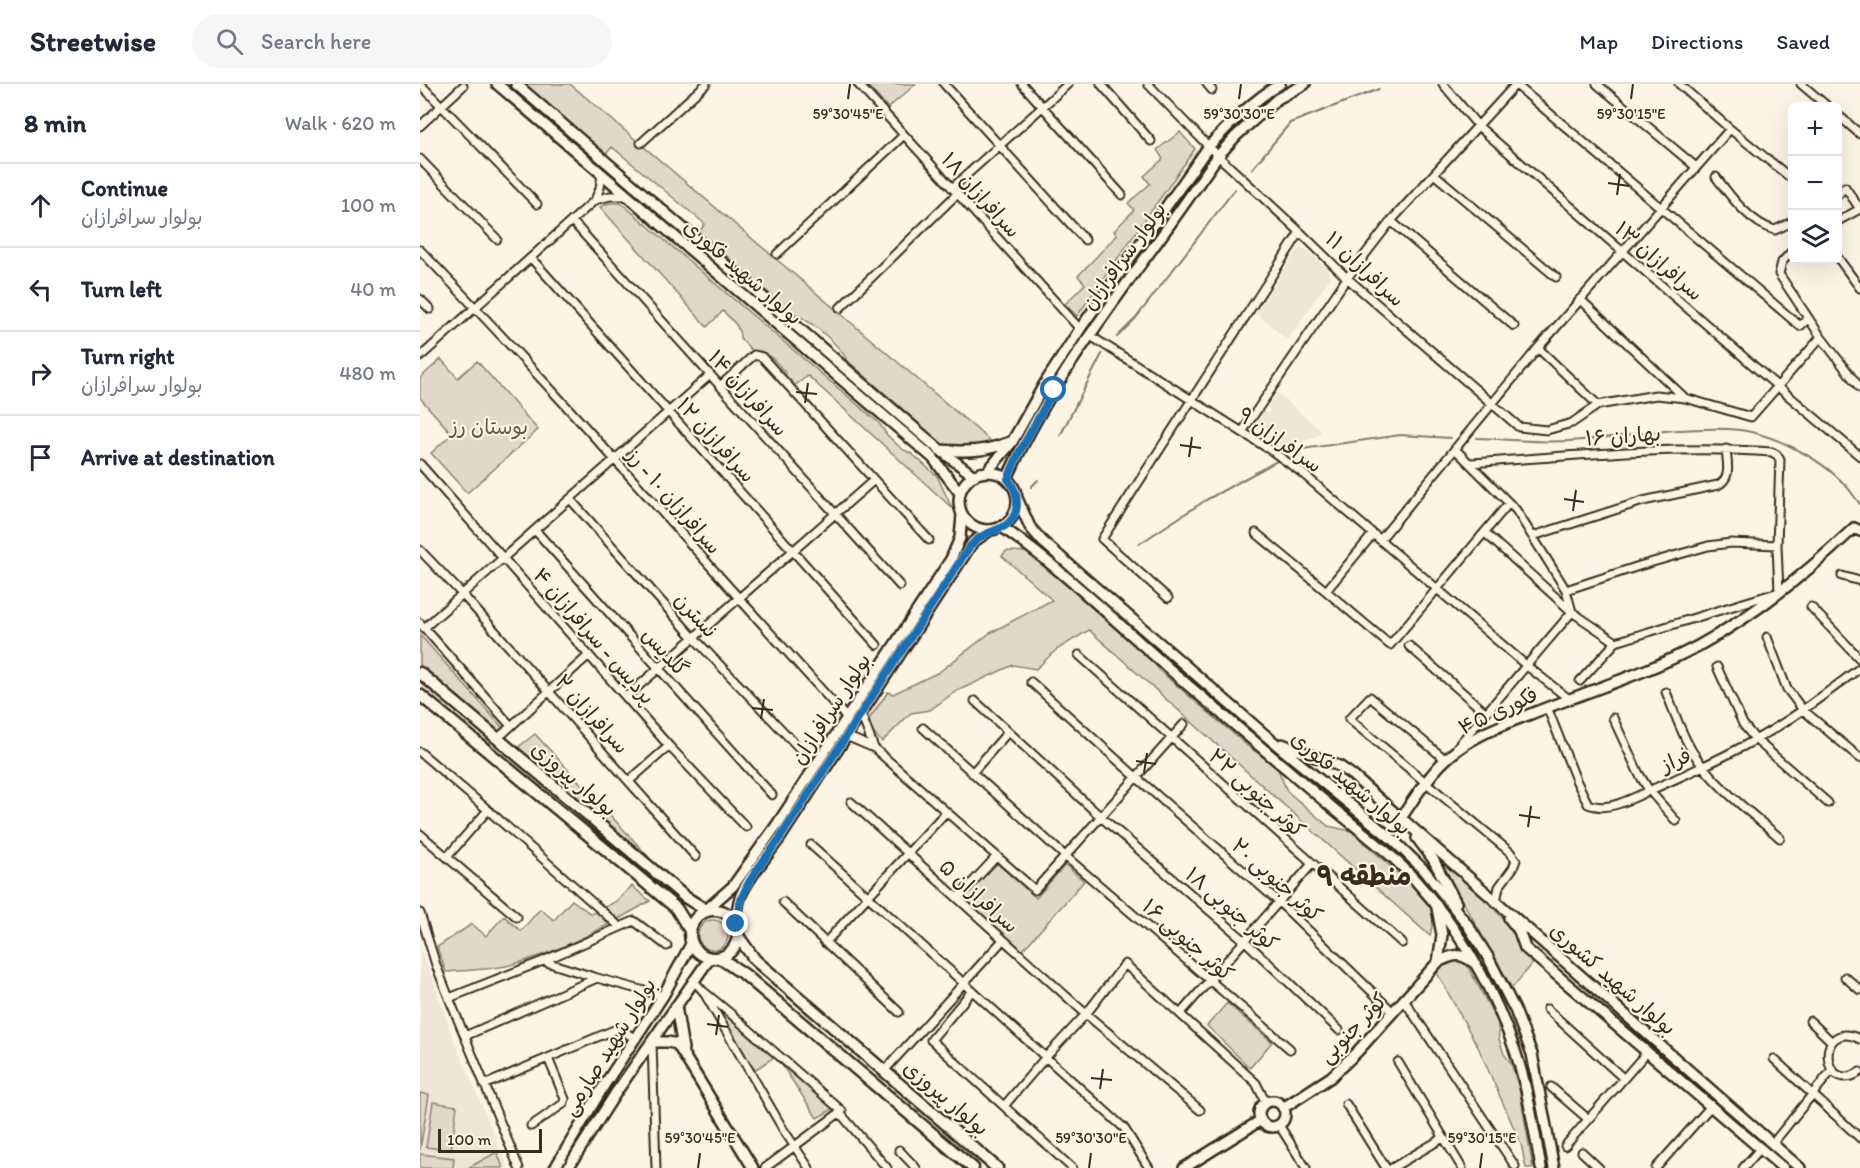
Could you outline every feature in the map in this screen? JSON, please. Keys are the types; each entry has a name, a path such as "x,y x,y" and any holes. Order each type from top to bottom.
{"main road":[{"name":"بولوار شهید فکوری","path":"496,84 933,458 960,493"},
{"name":"بولوار شهید فکوری","path":"516,84 940,450 974,476"},
{"name":"بولوار سرافرازان","path":"987,472 1012,442 1045,383 1080,329 1209,146 1269,90 1280,84"},
{"name":"بولوار سرافرازان","path":"1008,479 1018,455 1054,390 1089,335 1218,156 1236,136 1277,99 1305,84"},
{"path":"940,450 971,452 989,450 1012,442"},
{"path":"987,472 996,473 1008,479 1014,487 1017,510 1011,520 1002,527 989,531 979,530 969,524 962,515 958,504 960,493 965,483 974,476 987,472"},
{"name":"بولوار شهید فکوری","path":"1017,498 1030,527 1042,541 1271,740 1392,839 1425,871 1467,924 1488,957 1515,1010 1532,1054 1554,1168"},
{"name":"بولوار سرافرازان","path":"706,910 733,886 778,823 951,559 960,538 962,515"},
{"name":"بولوار شهید فکوری","path":"1002,527 1035,550 1185,683 1416,880 1453,928 1475,964 1502,1017 1518,1059 1540,1168"},
{"name":"فکوری ۴۵","path":"1401,818 1425,783 1448,758 1474,738 1697,647 1779,592 1857,530"},
{"name":"بولوار سرافرازان","path":"736,924 737,908 742,895 973,542 989,531"},
{"name":"بولوار پیروزی","path":"420,673 685,897 706,910"},
{"name":"بولوار پیروزی","path":"420,695 676,908 689,928"},
{"path":"1271,740 1339,766 1401,818 1433,859 1467,924"},
{"name":"بولوار شهید کشوری","path":"1401,818 1800,1168"},
{"path":"1496,901 1496,906 1519,931 1526,948"},
{"path":"1437,906 1442,935 1438,962"},
{"path":"706,910 721,910 727,913 736,924 738,936 732,950 715,958 698,954 691,944 689,928 695,917 706,910"},
{"name":"بولوار پیروزی","path":"738,936 754,960 997,1168"},
{"path":"1526,948 1527,939 1536,936"},
{"name":"بولوار شهید صارمی","path":"555,1168 605,1084 663,996 691,944"},
{"name":"بولوار شهید کشوری","path":"1526,948 1782,1168"},
{"path":"1438,962 1453,956 1465,956 1475,964"},
{"name":"بولوار پیروزی","path":"715,958 745,975 974,1168"},
{"name":"بولوار شهید صارمی","path":"572,1167 617,1091 693,980 715,958"},
{"name":"کوثر جنوبی","path":"1283,1108 1331,1077 1358,1052 1438,962"},
{"path":"676,1006 684,1054"},
{"path":"652,1042 677,1044 753,1168"},
{"path":"1276,1102 1283,1108 1285,1117 1279,1125 1269,1126 1261,1120 1260,1111 1266,1103 1276,1102"},
{"path":"1184,1168 1261,1120"}],"street":[{"path":"420,84 537,204"},
{"path":"642,142 706,84"},
{"name":"سرافرازان ۱۸","path":"858,84 1080,329"},
{"path":"944,84 1085,240"},
{"path":"1022,84 1122,195"},
{"path":"840,308 1000,145 1068,84"},
{"path":"1101,84 1151,141"},
{"name":"سرافرازان ۱۱","path":"1148,84 1218,156 1347,278 1519,428 1547,430 1572,423 1598,405"},
{"path":"1207,84 1212,90"},
{"name":"سرافرازان ۱۳","path":"1443,84 1478,126 1776,386 1860,456"},
{"path":"1242,432 1347,278 1390,221 1516,84 1800,326 1808,319"},
{"path":"1596,84 1696,167"},
{"path":"1679,84 1788,176"},
{"path":"1801,84 1822,102"},
{"path":"420,126 462,86"},
{"path":"1842,118 1860,134"},
{"path":"1380,540 1538,348 1730,129"},
{"path":"777,254 904,135"},
{"path":"420,159 497,239"},
{"path":"420,357 595,200 602,174"},
{"path":"1434,174 1556,277"},
{"path":"1716,177 1735,202 1766,228 1775,230 1788,224"},
{"path":"1842,190 1845,187 1860,209 1842,218"},
{"path":"595,200 610,196 628,196"},
{"name":"سرافرازان ۱۴","path":"572,221 900,586"},
{"path":"1390,221 1514,326"},
{"path":"1168,598 1102,539 1300,232"},
{"name":"سرافرازان ۱۰ - رز","path":"420,250 615,459 847,718"},
{"path":"1788,255 1782,262 1779,274 1808,319 1860,388"},
{"name":"سرافرازان ۱۲","path":"531,258 877,645"},
{"path":"1842,263 1860,288"},
{"path":"420,299 430,309"},
{"path":"1580,299 1684,398"},
{"name":"سرافرازان ۹","path":"1089,335 1301,472 1527,666 1569,699"},
{"path":"1538,348 1598,405 1656,395 1684,398 1751,417 1821,337"},
{"path":"720,386 754,355 762,357 929,540"},
{"path":"511,726 422,625 462,594 710,375"},
{"path":"1455,448 1516,510 1566,590 1572,612"},
{"path":"1533,536 1643,501 1718,485 1727,478 1726,449"},
{"name":"بهاران ۱۶","path":"1470,463 1665,450 1726,449 1772,452 1780,460 1777,545"},
{"name":"پردیس - سرافرازان ۴","path":"420,464 669,746 746,827"},
{"path":"626,697 874,480"},
{"name":"نسترن","path":"570,499 693,637 802,751"},
{"path":"1256,533 1390,645 1509,503"},
{"name":"گلدیس","path":"535,530 772,795"},
{"path":"1485,533 1572,612 1616,642"},
{"path":"1326,591 1373,534"},
{"path":"1566,590 1708,546 1731,543 1777,545 1779,592 1616,642 1580,681"},
{"name":"سرافرازان ۲","path":"420,550 462,594 696,857"},
{"path":"1842,576 1860,581"},
{"path":"1811,607 1860,659"},
{"path":"1496,901 1499,887 1514,868 1516,860 1510,852 1349,719 1370,697 1448,758 1572,612"},
{"path":"1767,637 1787,689 1803,710 1860,758"},
{"path":"1409,646 1486,713"},
{"name":"کوثر جنوبی ۲۲","path":"1079,655 1402,944"},
{"path":"497,739 589,656"},
{"path":"1717,667 1743,724 1755,739 1828,803"},
{"name":"فراز","path":"1547,707 1588,804 1596,808 1613,806 1703,767 1755,739 1803,710 1860,668"},
{"name":"کوثر جنوبی ۲۰","path":"1031,682 1279,902 1393,1012"},
{"path":"1666,692 1691,749 1703,767 1716,782 1780,837"},
{"name":"کوثر جنوبی ۱۸","path":"975,701 1101,817 1244,940 1339,1030"},
{"path":"861,714 874,748"},
{"path":"1613,718 1639,774 1649,790 1676,821"},
{"path":"846,736 874,748 1035,890 1184,724"},
{"name":"کوثر جنوبی ۱۶","path":"923,728 1065,856 1290,1049"},
{"path":"972,773 1008,732"},
{"path":"629,781 669,746"},
{"path":"420,752 620,927"},
{"name":"سرافرازان ۵","path":"851,802 1086,1014 1200,1110"},
{"path":"447,858 488,810"},
{"path":"825,944 946,813"},
{"path":"420,834 517,917"},
{"path":"811,845 1124,1128 1149,1168"},
{"path":"958,898 996,856"},
{"path":"1180,1014 1312,864"},
{"path":"783,902 899,1012"},
{"path":"420,913 448,998 519,1168"},
{"path":"448,998 543,961 634,921 667,946"},
{"path":"884,1071 1003,940"},
{"path":"543,961 663,996"},
{"path":"1004,1106 1086,1014 1125,964 1256,1083 1266,1103"},
{"path":"1845,977 1860,990"},
{"path":"465,1036 597,978"},
{"path":"693,980 841,1112 888,1168"},
{"path":"703,991 783,1129 809,1168"},
{"path":"972,992 931,1040 1072,1168"},
{"path":"1404,1000 1515,1166"},
{"path":"1546,1010 1623,1078"},
{"path":"1810,1021 1833,1042"},
{"path":"484,1085 614,1030 623,1031 636,1040"},
{"path":"1860,1039 1847,1035 1840,1036 1827,1050 1832,1070 1844,1076 1860,1072"},
{"path":"652,1042 656,1168"},
{"path":"1565,1146 1647,1052"},
{"path":"531,1126 563,1104 565,1099 548,1058"},
{"path":"1774,1059 1860,1138"},
{"path":"1398,1062 1462,1168"},
{"path":"1773,1143 1832,1070"},
{"path":"1551,1087 1588,1119"},
{"path":"1346,1104 1386,1168"},
{"path":"1656,1168 1711,1106"},
{"path":"765,1168 841,1112"},
{"path":"1279,1125 1306,1168"},
{"path":"1392,1168 1443,1138"},
{"path":"1743,1168 1760,1149"},
{"path":"899,1150 916,1168"},
{"path":"1582,1152 1599,1168"}],"shaded area":[{"path":"1298,249 1306,249 1328,269 1329,279 1288,340 1256,313"},
{"path":"1278,393 1322,431 1315,437 1285,449 1255,429 1254,422 1263,410 1267,414 1271,410 1267,407"},
{"path":"420,950 430,971 451,1032 508,1168 420,1168"}],"green space":[{"path":"525,84 570,84 994,444 945,447 847,360 837,346 822,332 806,320 791,313 699,232 705,224 612,147 606,154"},
{"path":"866,84 916,84 888,108"},
{"path":"1180,132 1195,149 1077,316 1065,304 1085,284 1078,276 1117,235 1114,231 1134,210 1128,203 1150,184 1144,176 1163,159 1157,150"},
{"path":"609,203 621,203 879,423 887,435 902,449 912,454 937,476 952,508 808,376 794,386 785,377 786,373 771,357 762,351 752,351 740,338 735,323 723,311 707,327 600,207"},
{"name":"بوستان رز","path":"441,359 458,378 477,361 538,430 467,493 431,453 452,434 420,398 420,378"},
{"path":"1006,551 1029,552 1149,657 1161,672 1250,748 1277,767 1287,791 1328,826 1351,831 1417,890 1431,908 1434,916 1430,936 1089,630 1056,650 1036,669 1013,665 955,692 930,710 911,713 882,742 872,732 869,719 888,692 893,694 939,672 990,633 1052,600 1002,556"},
{"path":"420,635 503,728 497,733 420,665"},
{"path":"535,734 649,857 517,748"},
{"path":"1430,844 1490,898 1496,911 1515,930 1523,953 1534,962 1512,988"},
{"path":"992,859 1036,898 1065,865 1084,881 1022,951 959,895"},
{"path":"632,886 650,901 581,939 506,966 446,972 437,947 472,924 486,936 504,916 521,931 540,909 554,920 572,900 591,914 615,902"},
{"path":"713,920 719,921 727,929 727,941 719,949 713,950 707,949 699,941 698,935 699,929 707,921"},
{"path":"1447,960 1466,963 1498,1023 1499,1039 1504,1054 1511,1063 1520,1092 1533,1168 1526,1168 1521,1144 1479,1049 1436,971"},
{"path":"1227,1003 1272,1042 1250,1068 1207,1026"},
{"path":"727,1014 776,1056 753,1071 719,1015"},
{"path":"778,1059 835,1108 817,1118"},
{"path":"420,1093 429,1095 420,1150"},
{"path":"433,1102 457,1106 451,1150 426,1147"},
{"path":"497,1152 503,1168 468,1168"},
{"path":"420,1154 454,1158 453,1168 420,1168"}],"waterway":[{"path":"1252,169 1290,123 1379,89"},
{"path":"1117,337 1136,318 1235,189"},
{"path":"1060,436 1102,354"},
{"path":"1477,438 1558,441 1688,429 1743,431 1776,440 1808,455 1835,475 1860,504"},
{"path":"1296,452 1302,449 1401,435 1451,438"},
{"path":"1139,544 1206,500 1277,461"},
{"path":"1031,487 1038,480"}],"district":[{"name":"منطقه ۹","path":"1364,876"}],"route":[{"path":"736,924 737,908 751,879 973,542 989,531 1002,527 1011,520 1017,510 1014,487 1008,479 1018,455 1054,390"}]}
